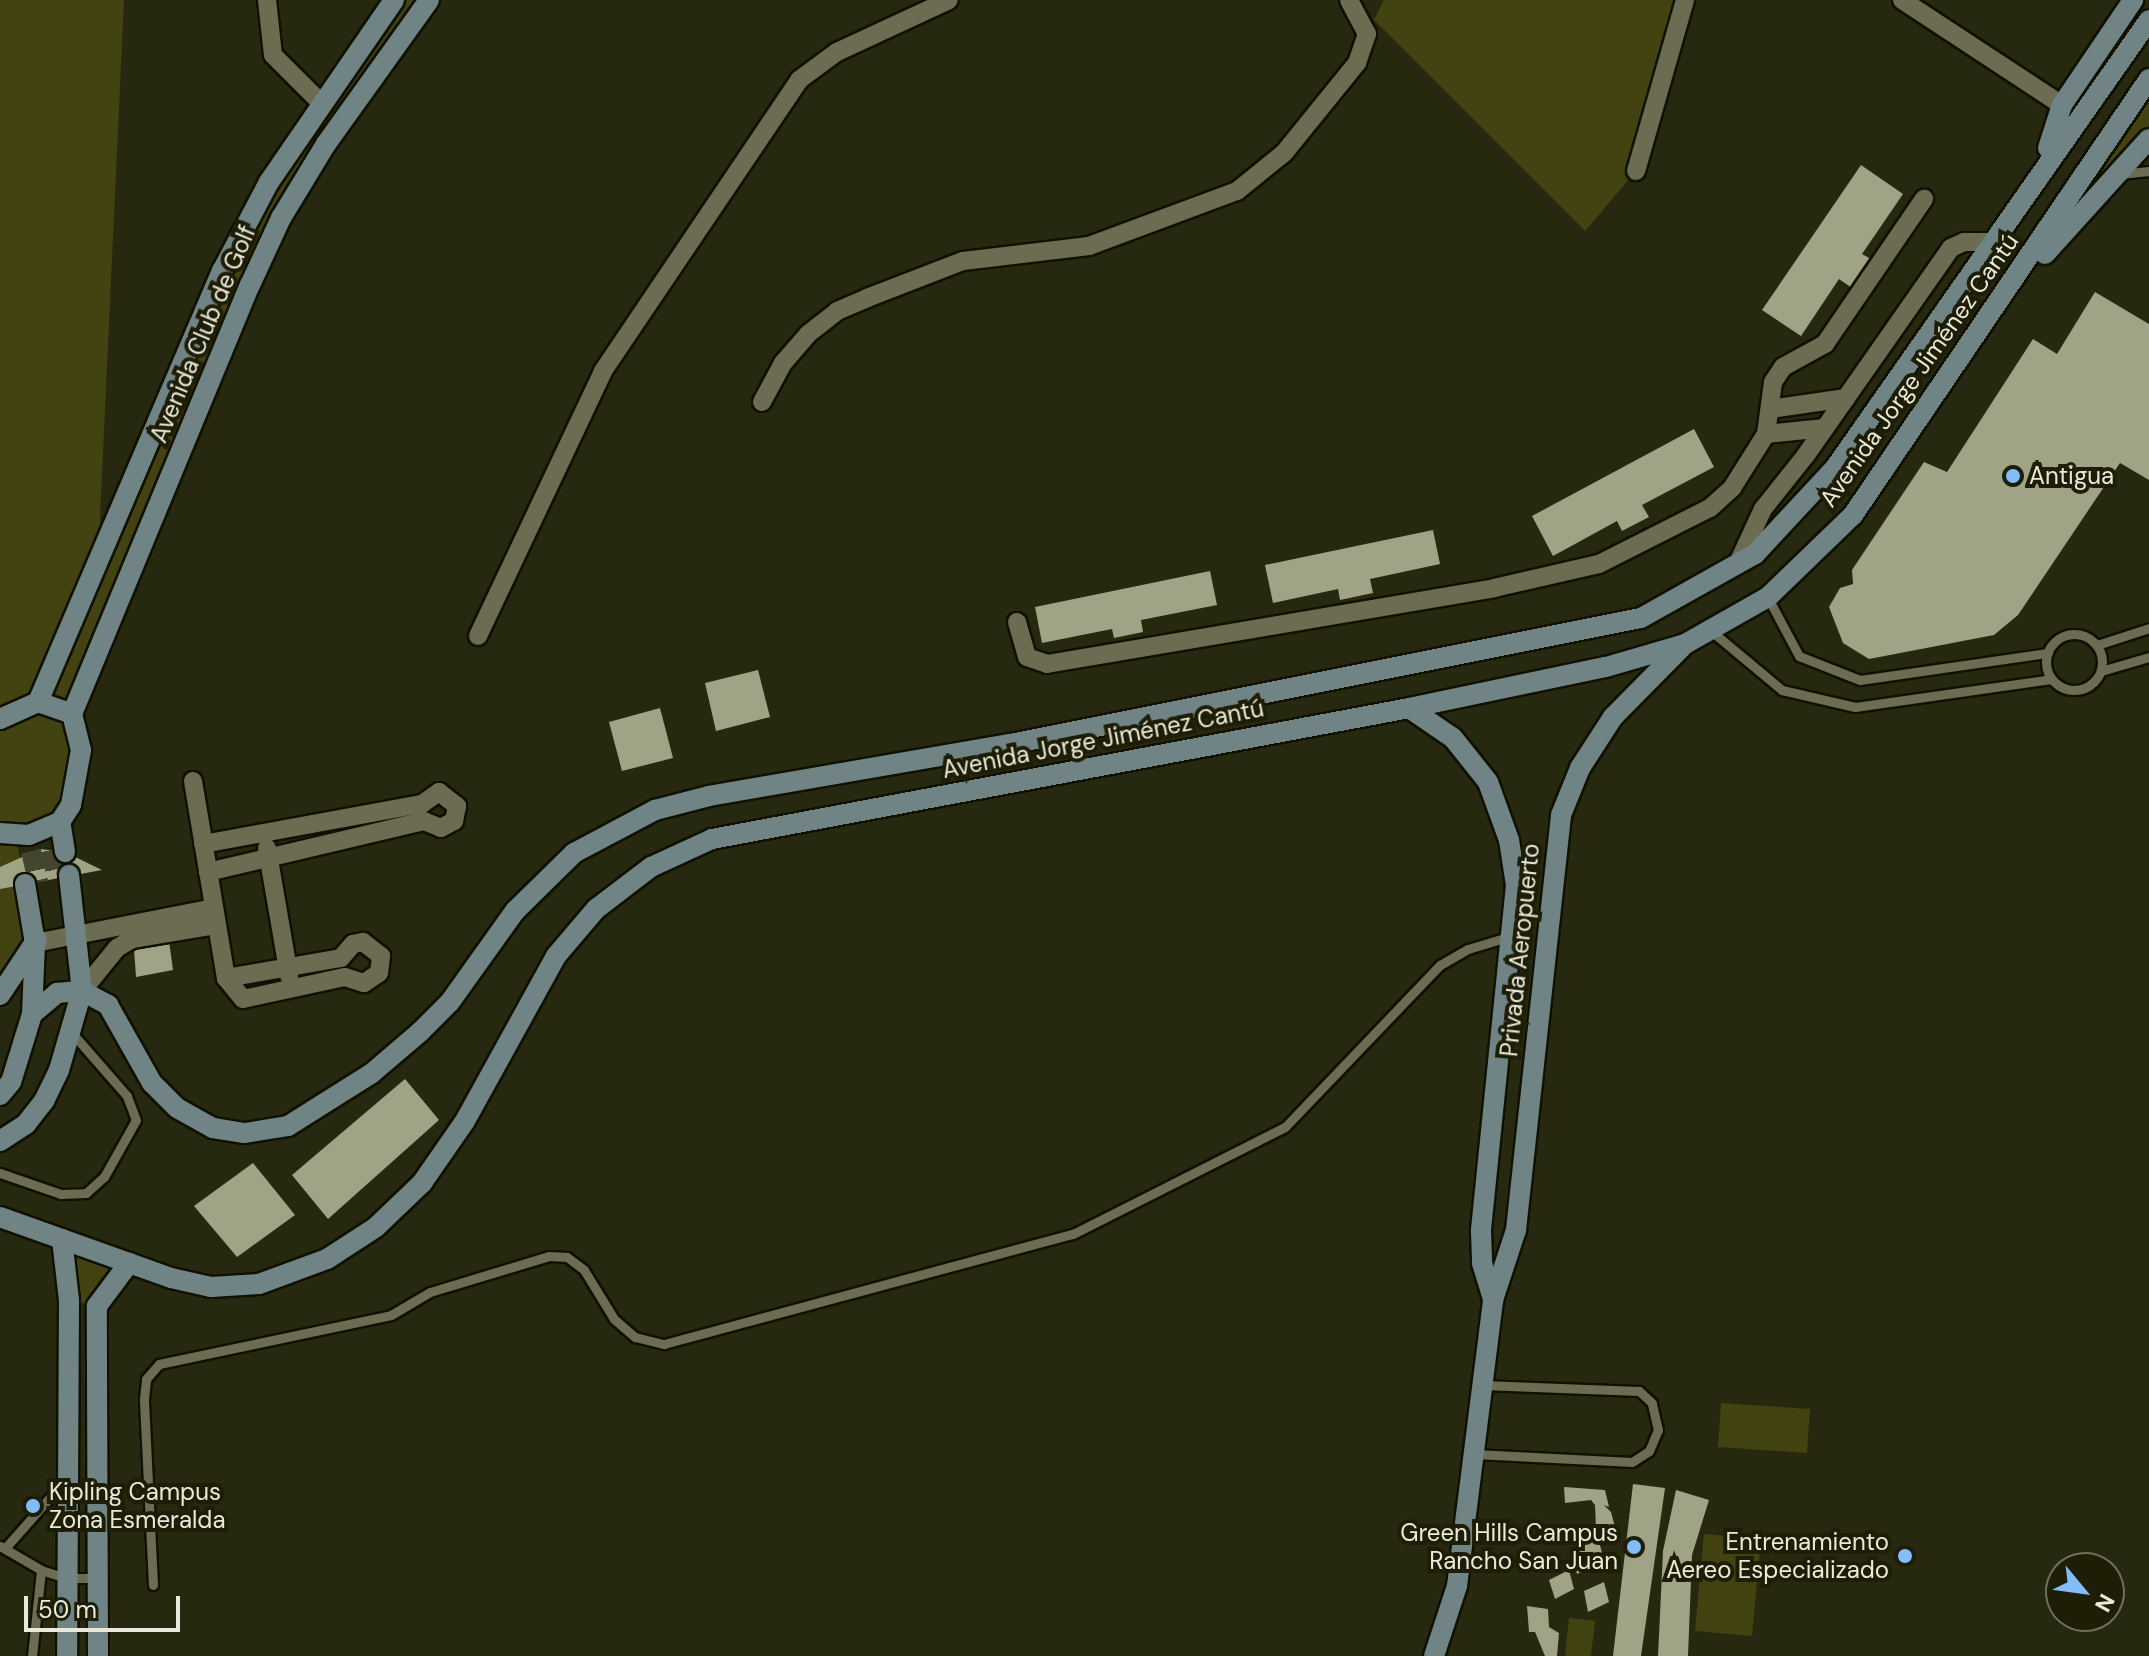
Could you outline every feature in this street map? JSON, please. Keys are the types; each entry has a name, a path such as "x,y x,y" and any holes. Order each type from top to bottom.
{"main road":[{"name":"Avenida Club de Golf","path":"38,702 222,271 269,182 320,102 394,0"},
{"name":"Avenida Club de Golf","path":"72,714 281,218 326,144 429,0"},
{"path":"2043,165 2062,105 2133,0"},
{"name":"Avenida Jorge Jiménez Cantú","path":"82,991 108,1005 152,1083 177,1108 213,1128 245,1133 288,1126 372,1073 420,1032 450,1002 515,911 574,853 655,810 1641,618 1755,554 1835,468 2043,165 2149,20"},
{"name":"Avenida Jorge Jiménez Cantú","path":"0,1217 129,1263 211,1287 259,1284 327,1259 376,1227 422,1183 465,1121 556,956 596,909 651,867 712,839 1409,708 1606,667 1685,644 1768,597 1853,515 2149,79"},
{"path":"1994,311 2149,139"},
{"name":"Privada Aeropuerto","path":"1434,1656 1457,1586 1493,1300 1516,1230 1561,815 1580,768 1613,717 1685,644"},
{"path":"0,719 38,702 72,714 79,730 79,775 71,805 36,840"},
{"name":"Privada Aeropuerto","path":"1409,708 1453,738 1488,782 1509,840 1516,885 1481,1231 1482,1263 1493,1300"},
{"path":"0,1095 11,1082 32,1014 35,943 47,880 73,935 82,991 44,1101 26,1124 0,1141"},
{"path":"0,995 7,977 35,943"},
{"path":"32,1014 57,993 82,991"},
{"path":"62,1239 69,1300 67,1656"},
{"path":"98,1656 97,1306 129,1263"},
{"path":"69,1300 97,1306"},
{"path":"66,1469 98,1459"}],"street":[{"path":"267,0 273,55 320,102"},
{"path":"478,636 580,412 615,350 799,80 837,52 949,0"},
{"path":"762,402 783,363 808,334 837,311 963,261 1089,246 1237,191 1284,153 1357,63 1367,34 1349,0"},
{"path":"1636,171 1685,0"},
{"path":"1902,0 2062,105"},
{"path":"1017,622 1027,657 1047,664 1571,573 1710,508 1752,463 1766,434 1773,382 1783,367 1825,344 1924,199"},
{"path":"1738,563 1763,509 1825,428 1951,248 1964,242 1990,242"},
{"path":"1770,409 1846,398"},
{"path":"1766,434 1825,428"},
{"path":"193,781 226,978 243,999 345,977 364,983 379,973 381,956 363,942 353,944 341,958 226,978"},
{"path":"203,844 422,804 439,792 457,806 454,821 441,828 424,821 208,872"},
{"path":"337,819 342,840"},
{"path":"265,833 291,988"},
{"path":"35,943 215,916"},
{"path":"82,991 130,931"}],"lane":[{"path":"2117,174 2149,171"},
{"path":"1768,597 1799,656 1860,680 2048,653"},
{"path":"2051,679 2048,653 2058,639 2074,634 2097,645 2149,628"},
{"path":"1710,630 1782,690 1855,707 2051,679 2066,689 2083,689 2101,671 2149,657"},
{"path":"2097,645 2101,671"},
{"path":"153,1585 144,1399 146,1379 159,1364 391,1315 430,1292 549,1256 567,1257 584,1270 614,1319 635,1337 664,1344 1073,1234 1285,1127 1440,965 1468,949 1511,936"},
{"path":"0,1173 61,1194 86,1193 104,1177 136,1120 127,1096 69,1030"},
{"path":"1474,1454 1632,1462 1649,1451 1658,1430 1652,1403 1639,1391 1482,1385"},
{"path":"66,1469 4,1546 25,1564 41,1570 66,1578 98,1578"},
{"path":"32,1656 41,1570"}],"shaded area":[{"path":"0,0 124,0 98,560 222,271 394,0 429,0 281,218 72,714 71,805 16,837 35,943 0,998"},
{"path":"1384,0 1685,0 1636,171 1585,231 1374,20"},
{"path":"2149,79 2149,139 1994,311"},
{"path":"62,1239 129,1263 97,1306 69,1300"},
{"path":"1721,1403 1810,1409 1807,1453 1718,1447"},
{"path":"1704,1534 1761,1539 1752,1636 1695,1631"},
{"path":"1569,1618 1595,1621 1591,1656 1565,1656"}],"building":[{"path":"1861,165 1903,194 1862,254 1871,259 1852,288 1839,279 1801,336 1762,310"},
{"name":"Antigua","path":"2095,292 2149,324 2149,480 2120,463 2018,615 1994,635 1869,659 1843,643 1829,607 1840,588 1853,584 1852,570 1924,462 1947,472 2033,339 2057,354"},
{"path":"1694,429 1714,467 1642,505 1649,517 1622,531 1617,521 1553,556 1532,516"},
{"path":"1433,530 1440,564 1370,579 1373,593 1340,600 1338,589 1273,603 1265,565"},
{"path":"1210,571 1217,605 1141,620 1143,632 1114,638 1112,629 1042,643 1035,607"},
{"path":"758,670 770,717 716,731 705,683"},
{"path":"660,708 673,758 622,771 609,722"},
{"path":"40,849 65,852 102,870 0,889 0,867"},
{"path":"169,941 173,970 136,977 134,949"},
{"path":"405,1079 439,1120 328,1219 292,1175"},
{"path":"253,1163 295,1215 237,1257 194,1206"},
{"path":"1633,1484 1665,1488 1641,1656 1613,1656"},
{"path":"1564,1487 1605,1490 1609,1507 1604,1505 1611,1512 1615,1527 1596,1529 1595,1505 1591,1500 1565,1503"},
{"path":"1676,1490 1709,1500 1692,1555 1688,1656 1658,1656 1663,1551"},
{"path":"1598,1537 1604,1561 1577,1574 1570,1549"},
{"path":"1569,1570 1574,1589 1555,1599 1549,1580"},
{"path":"1604,1582 1609,1602 1588,1612 1584,1591"},
{"path":"1527,1606 1548,1609 1549,1627 1559,1633 1557,1656 1545,1656 1535,1632 1529,1632"}],"tunnel":[{"path":"51,850 57,878"},
{"path":"31,851 38,882"}],"place":[{"name":"Antigua","path":"2013,476"},
{"name":"Kipling Campus Zona Esmeralda","path":"33,1506"},
{"name":"Green Hills Campus Rancho San Juan","path":"1634,1547"},
{"name":"Entrenamiento Aereo Especializado","path":"1905,1556"}]}
